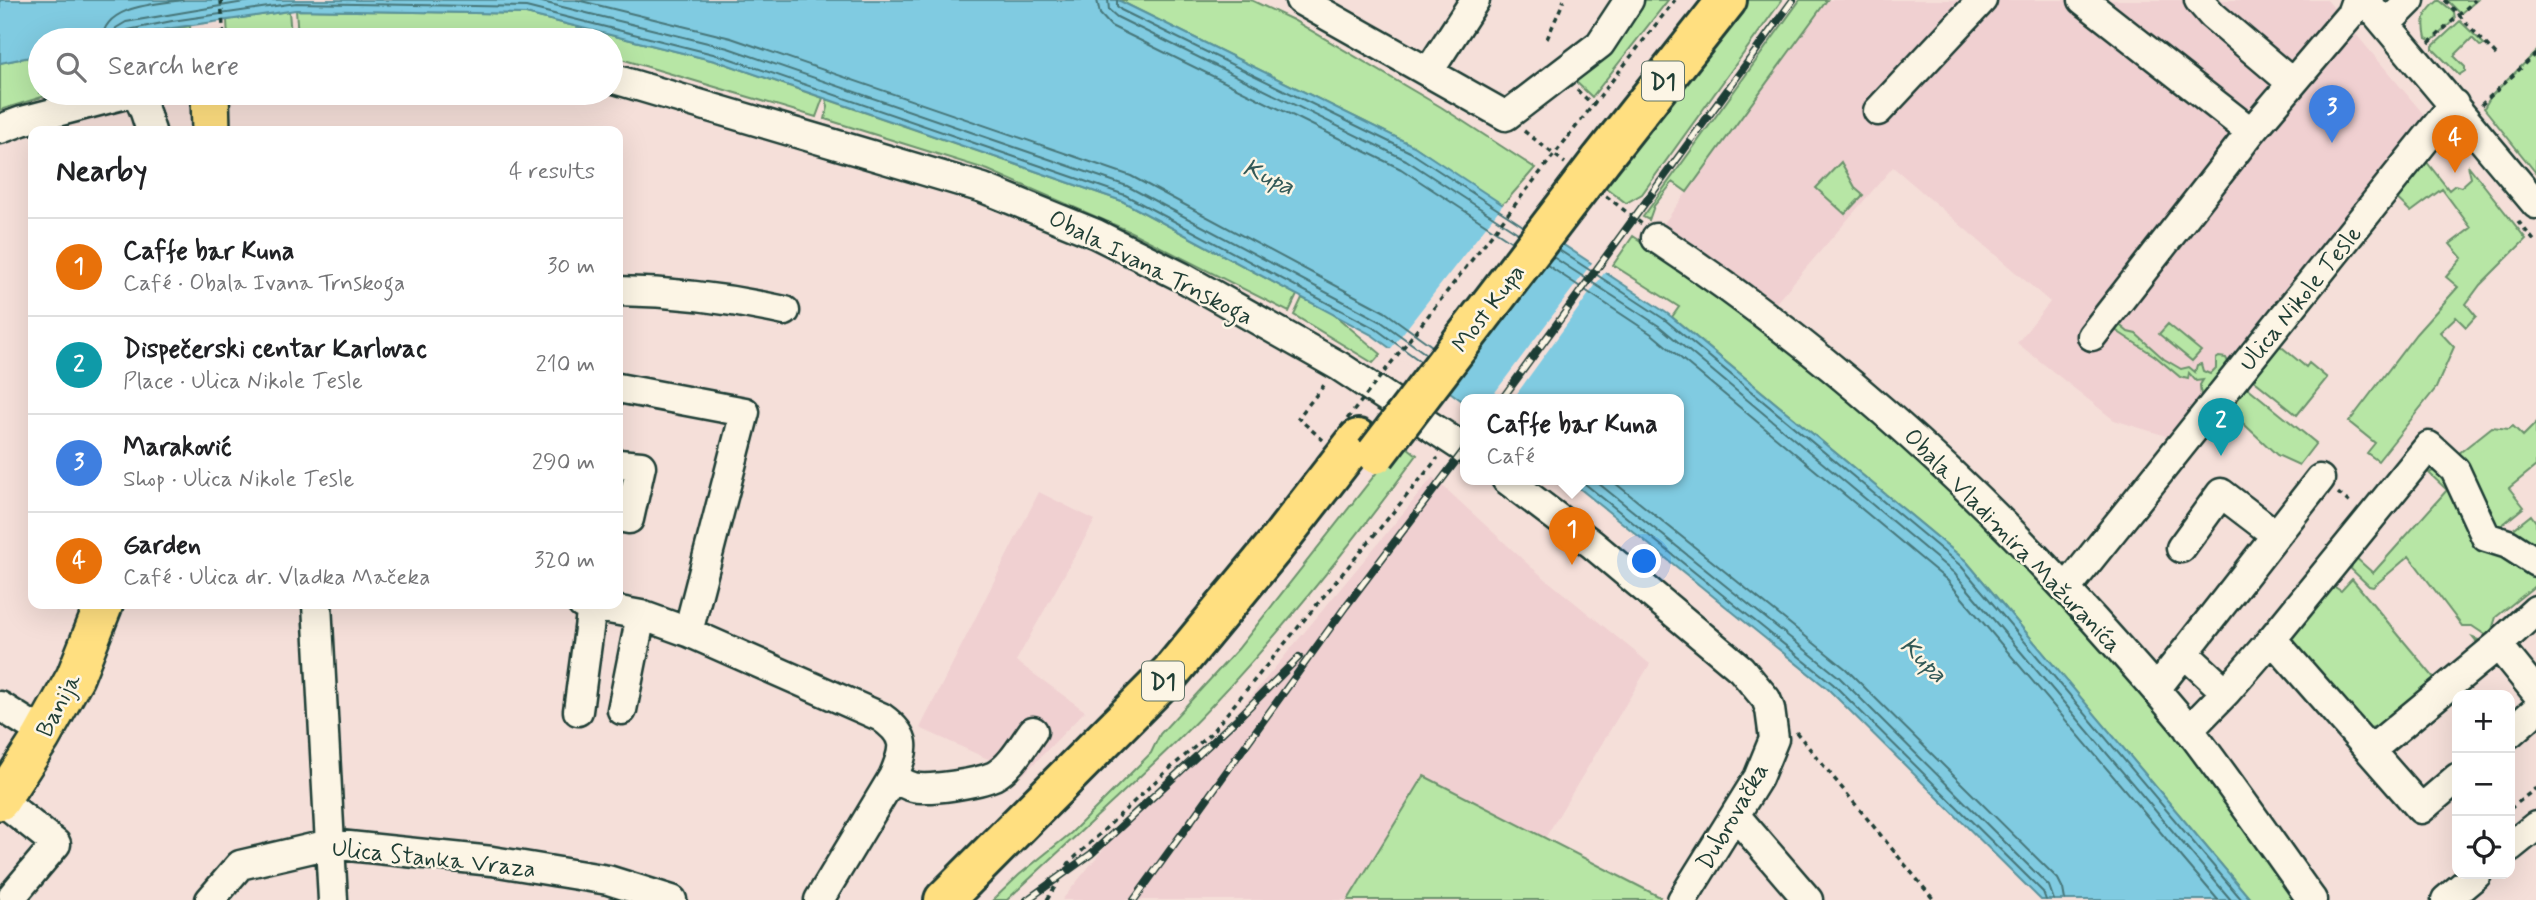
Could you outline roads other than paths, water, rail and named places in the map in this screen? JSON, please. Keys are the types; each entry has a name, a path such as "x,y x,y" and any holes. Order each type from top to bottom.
{"highway":[{"name":"D1","path":"1580,154 1699,0"},
{"name":"D1","path":"1580,154 1727,0"},
{"name":"Most Kupa","path":"1351,441 1580,154"},
{"name":"D1","path":"944,900 1171,672 1274,547 1351,441"},
{"name":"D1","path":"976,900 1190,686 1351,441"}],"main road":[{"path":"210,105 211,126"},
{"name":"Banija","path":"1,800 75,677 102,609"}],"street":[{"path":"1300,0 1506,116 1600,44 1629,0"},
{"path":"1429,71 1475,0"},
{"path":"1878,111 1982,0"},
{"path":"2083,0 2251,132"},
{"path":"2092,336 2292,83 2308,56 2351,14 2356,0"},
{"path":"2365,0 2466,106 2536,204"},
{"path":"2386,24 2410,0"},
{"path":"2206,3 2292,83"},
{"name":"Obala Ivana Trnskoga","path":"623,82 983,188 1096,233 1182,277 1339,366 1460,446"},
{"path":"0,129 84,105"},
{"path":"142,105 149,126"},
{"name":"Ulica Nikole Tesle","path":"2066,589 2466,106"},
{"name":"Obala Vladimira Mažuranića","path":"1651,233 1767,314 1875,402 1964,483 2066,589 2156,689 2189,730 2312,900"},
{"path":"623,291 723,298 785,311"},
{"path":"623,389 745,412 688,632"},
{"path":"2189,730 2273,639 2429,446 2455,470 2486,537 2508,544 2536,562"},
{"path":"623,464 641,466 629,519 623,518"},
{"path":"2156,689 2320,479"},
{"name":"Dubrovačka","path":"1514,485 1592,544 1741,669 1766,699 1774,739 1758,778 1682,900"},
{"path":"2181,548 2221,493 2276,535"},
{"path":"317,609 333,900"},
{"path":"578,711 587,609"},
{"path":"609,609 641,615 688,632 881,717 900,734 903,755 893,777 819,900"},
{"path":"2371,750 2498,645 2536,610"},
{"path":"622,710 641,615"},
{"path":"2273,639 2421,809 2452,782"},
{"path":"2498,645 2536,692"},
{"path":"2184,653 2226,692"},
{"path":"0,706 43,733"},
{"path":"2515,729 2536,710"},
{"path":"893,777 912,787 925,789 995,776 1010,763 1033,731"},
{"path":"1,800 56,844 13,895"},
{"path":"1735,815 1808,900"},
{"path":"2515,843 2536,826"},
{"name":"Ulica Stanka Vraza","path":"210,900 240,865 330,844 492,861 608,880 672,900"},
{"path":"2445,900 2471,879"}],"water":[{"name":"Kupa","path":"0,0 1118,0 1414,146 1668,314 1966,561 2251,900 2041,900 1828,689 1575,485 1684,485 1684,394 1460,394 1460,399 1372,335 1122,201 723,63 623,38 623,28 582,28 526,14 296,10 172,28 28,28 28,57 0,63"}],"railway":[{"path":"1506,394 1793,0"},
{"path":"1134,900 1346,606 1460,456"},
{"path":"1027,900 1091,854 1239,717 1299,657"}],"place":[{"name":"Maraković","path":"2332,143"},
{"name":"Garden","path":"2455,173"},
{"name":"Dispečerski centar Karlovac","path":"2221,456"},
{"name":"Caffe bar Kuna","path":"1572,565"}]}
